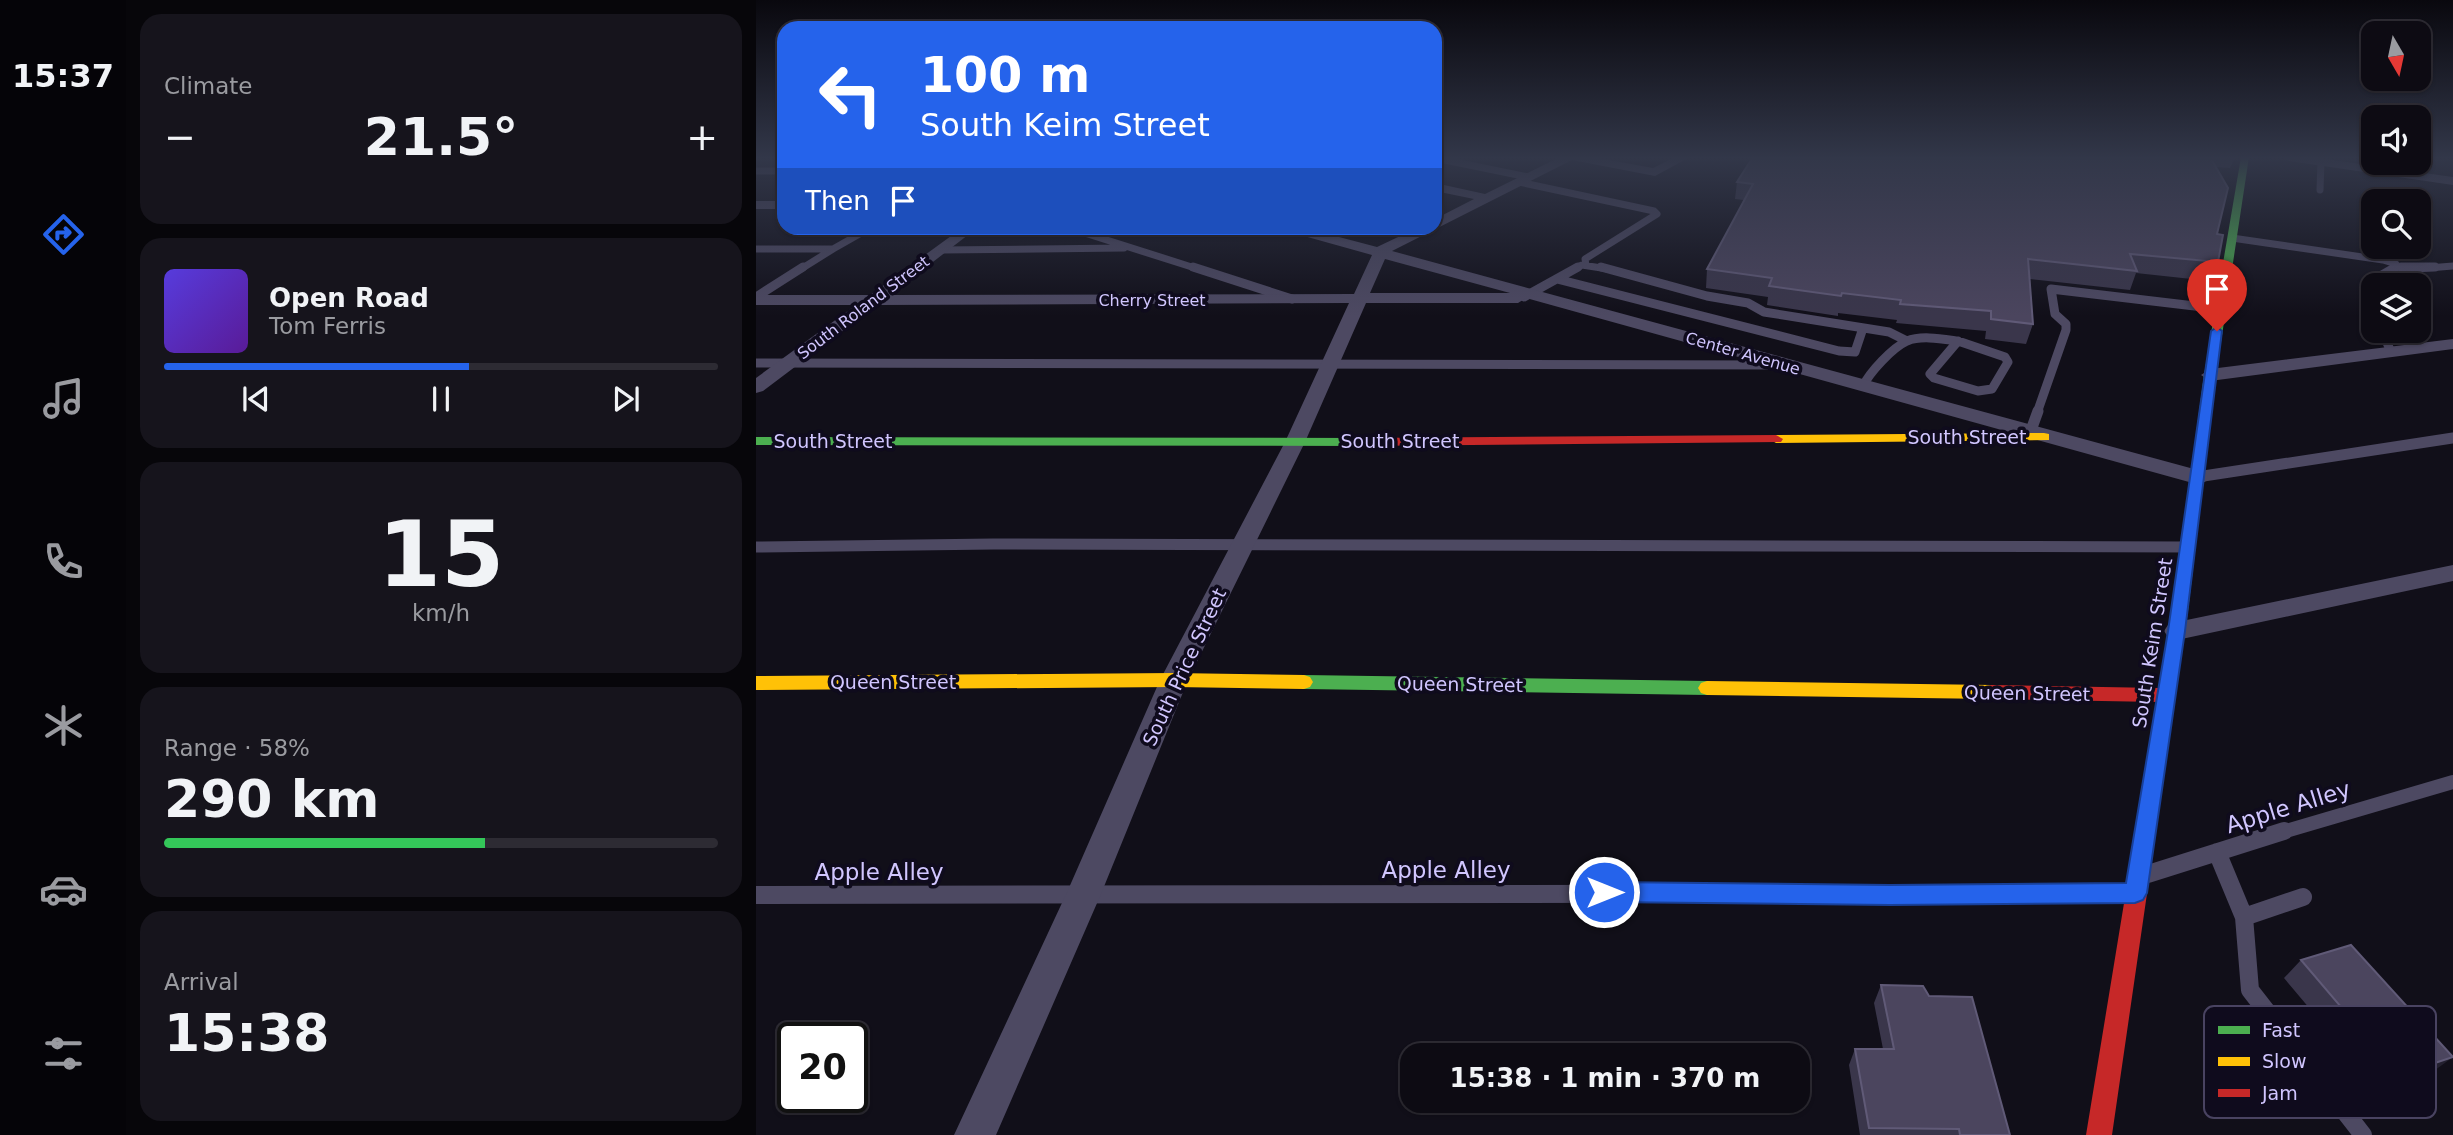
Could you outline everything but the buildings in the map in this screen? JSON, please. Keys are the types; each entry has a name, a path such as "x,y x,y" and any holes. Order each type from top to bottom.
{"street":[{"path":"1442,220 1462,210"},
{"name":"South Keim Street","path":"2099,1135 2177,631 2210,375 2236,210"},
{"name":"South Roland Street","path":"756,387 961,235"},
{"name":"Center Avenue","path":"1318,235 1533,297 2197,477"},
{"path":"1381,251 1412,235"},
{"name":"South Price Street","path":"975,1135 1084,894 1174,680 1295,442 1381,251"},
{"name":"Cherry Street","path":"756,298 1359,300 1533,297"},
{"path":"2210,375 2453,344"},
{"name":"South Street","path":"756,442 1295,442 2037,435"},
{"path":"2177,631 2453,573"},
{"name":"Queen Street","path":"756,683 1174,680 2165,695"}],"lane":[{"path":"1586,265 1585,259 1657,214 1650,210"},
{"path":"756,298 858,235"},
{"path":"1092,235 1293,300"},
{"path":"2232,238 2383,260 2397,267 2416,269 2453,266"},
{"path":"941,250 1131,247"},
{"path":"756,249 833,249"},
{"path":"1533,297 1556,279 1586,265 1707,296 1748,303 1771,314 1889,332 1907,341"},
{"path":"2386,273 2397,267"},
{"path":"1556,279 1839,351 1854,352 1863,328"},
{"path":"2037,435 2066,330 2066,324 2055,314 2051,289 2173,301 2220,309"},
{"path":"1863,386 1870,372 1907,341 1932,338 1958,341 2005,357 2008,362 1992,389 1978,391 1934,378 1930,374 1958,341"},
{"path":"2387,343 2391,352"},
{"path":"756,363 1330,362 1784,365"},
{"path":"2197,477 2453,438"},
{"path":"756,547 993,544 2188,547"},
{"name":"Apple Alley","path":"756,895 2137,885 2217,852 2453,782"},
{"path":"2217,852 2244,917 2250,990 2262,1006"},
{"path":"2244,917 2304,897"},
{"path":"2350,1118 2363,1135"}],"traffic: fast":[{"path":"2180,611 2210,375 2236,210"},
{"path":"756,441 1361,442"},
{"path":"1304,682 1707,688"}],"traffic: slow":[{"path":"1776,439 2044,437"},
{"path":"756,683 1174,680 1304,682"},
{"path":"1707,688 1991,692"}],"traffic: jam":[{"path":"1361,442 1776,439"},
{"path":"2099,1135 2180,611"},
{"path":"1991,692 2165,695"}],"route":[{"path":"1604,892 1890,895 2135,893 2177,631 2217,331"}]}
